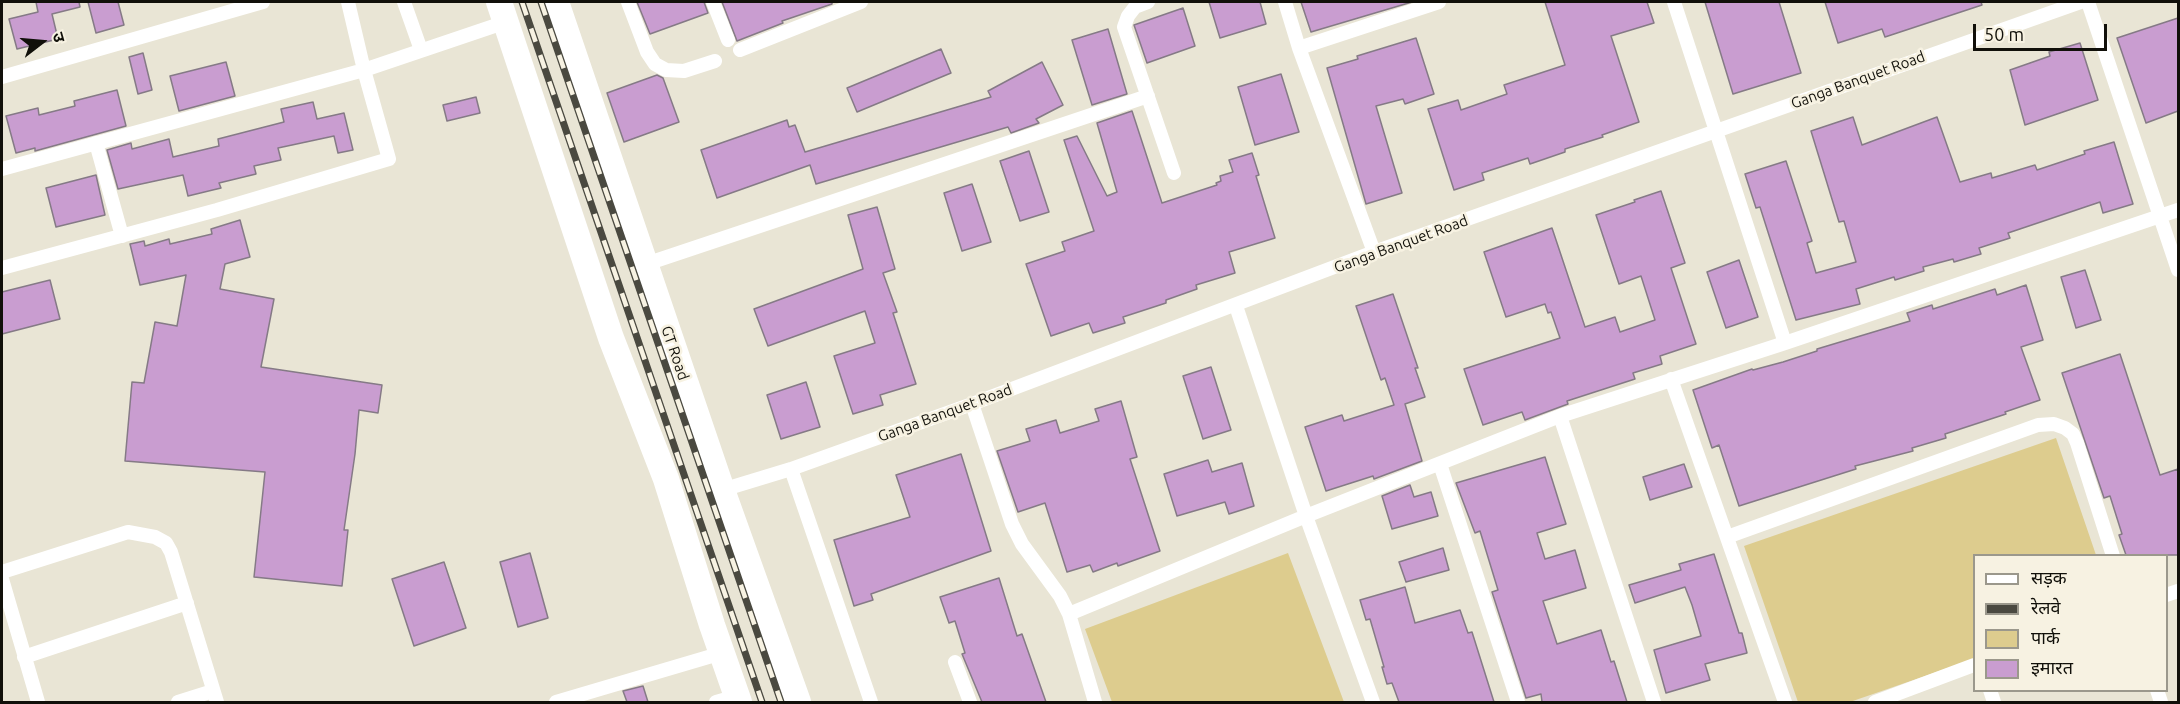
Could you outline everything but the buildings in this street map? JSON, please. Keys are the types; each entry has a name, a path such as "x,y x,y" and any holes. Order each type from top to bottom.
{"highway":[{"name":"GT Road","path":"556,2 722,490 798,702"},
{"path":"503,11 611,338 666,479 722,654 731,700"}],"street":[{"path":"2,77 263,2"},
{"path":"2,268 217,210 389,159 348,2"},
{"path":"404,2 421,50"},
{"path":"628,2 647,52 655,64 666,70 684,71 715,61"},
{"path":"713,2 728,40"},
{"path":"740,50 861,2"},
{"path":"1148,2 1135,7 1124,27 1174,173"},
{"path":"1285,2 1299,48 1374,252"},
{"path":"1674,2 1785,343"},
{"name":"Ganga Banquet Road","path":"722,490 791,469 972,404 1374,252 2081,2"},
{"path":"2088,2 2178,270"},
{"path":"1299,48 1432,3"},
{"path":"2,169 364,70 421,50 503,11"},
{"path":"646,264 1148,96"},
{"path":"96,143 122,236"},
{"path":"1069,614 1306,516 1560,416 1785,343 2178,210"},
{"path":"1236,306 1306,516 1373,702"},
{"path":"1671,379 1785,702"},
{"path":"972,404 1012,525 1022,544 1060,596 1069,614 1095,702"},
{"path":"1560,416 1654,702"},
{"path":"1727,537 2038,425 2054,423 2073,434 2114,554"},
{"path":"1440,464 1518,702"},
{"path":"791,469 871,702"},
{"path":"2,572 128,532 155,537 166,543 171,552 215,697 178,702"},
{"path":"2,579 38,702"},
{"path":"24,657 187,603"},
{"path":"556,702 722,654"},
{"path":"956,662 970,702"},
{"path":"1875,702 1973,665"}],"green space":[{"path":"2056,438 2096,554 1973,554 1973,659 1850,702 1798,702 1744,546"},
{"path":"1288,553 1344,702 1112,702 1085,629"}],"railway":[{"path":"522,2 762,702"},
{"path":"541,2 781,702"}]}
